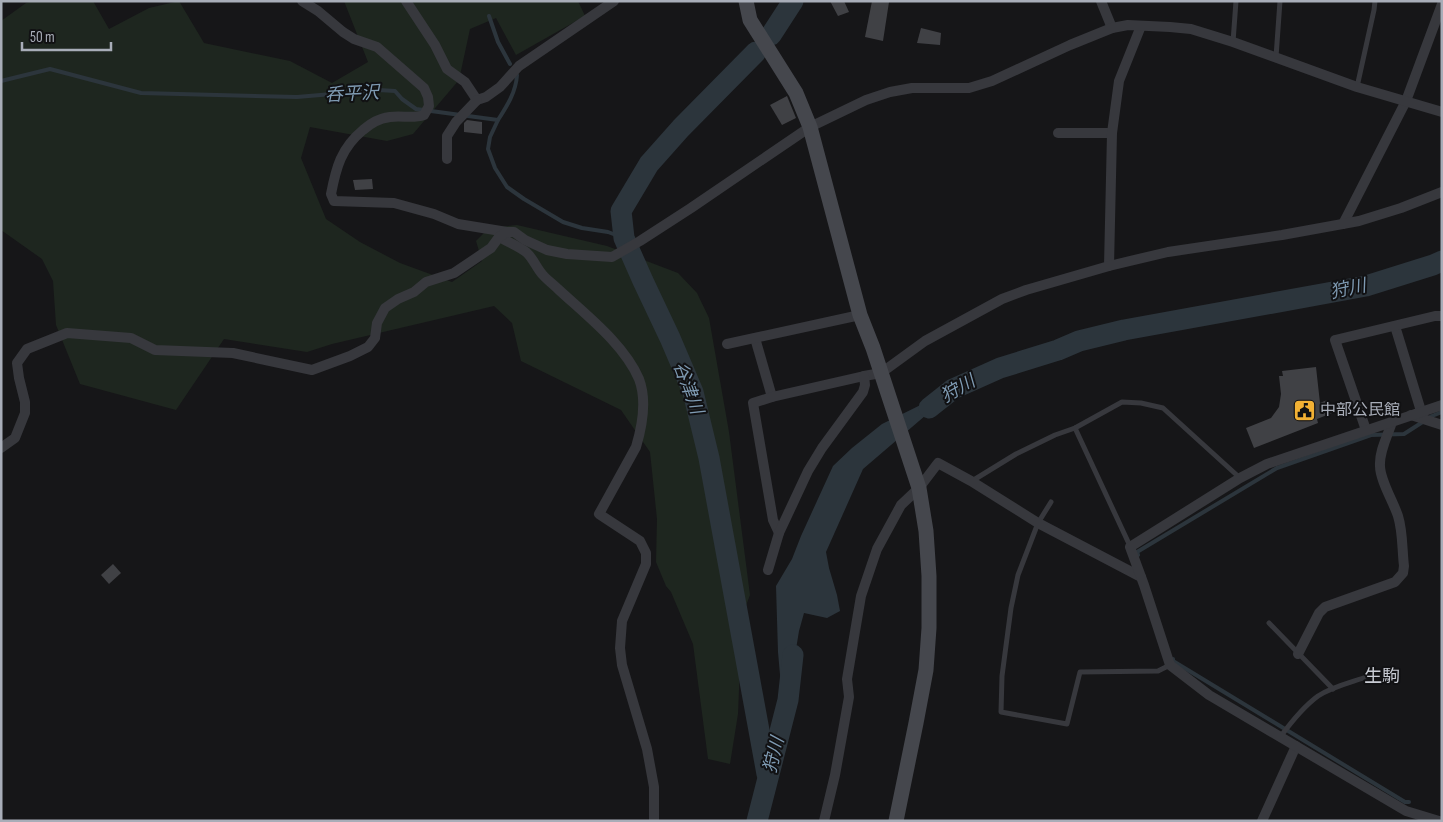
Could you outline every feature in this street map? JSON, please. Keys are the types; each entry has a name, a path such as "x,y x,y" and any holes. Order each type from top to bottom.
{"street":[{"path":"302,1 354,39 377,47 424,88 428,98 429,106 424,116 415,118 402,115 375,121 352,139 335,173 330,194 334,201 394,203 434,214 458,224 503,235 527,253 542,274 608,336 629,360 640,381 643,408 636,447 599,514 640,541 646,553 646,564 622,621 620,648 622,665 647,749 654,787 654,821"},
{"path":"406,1 435,45 447,69 465,82 477,100"},
{"path":"447,159 447,136 456,122 477,100 486,97 500,87 518,66 614,1"},
{"path":"746,1 750,20 796,93 810,127 860,315 917,482 926,531 930,628 926,670 896,821"},
{"path":"1101,1 1112,28"},
{"path":"1343,224 1406,101 1442,4"},
{"path":"1,448 16,438 24,413 25,402 17,363 27,349 67,333 131,338 155,350 233,352 312,370 368,347 375,338 377,323 385,308 398,299 414,292 426,282 454,273 491,248 503,235 514,232 525,240 547,250 567,254 612,257 692,208 810,127 866,100 890,92 912,88 969,88 992,81 1112,28 1128,25 1191,30 1233,42 1357,87 1442,112"},
{"path":"1109,266 1112,133 1119,81 1141,26"},
{"path":"1058,133 1112,133"},
{"path":"779,533 773,520 753,403 881,373 925,341 1002,299 1026,290 1109,266 1168,252 1282,235 1358,221 1401,208 1442,192"},
{"path":"727,344 860,315"},
{"path":"1366,430 1335,340 1435,316 1442,316"},
{"path":"1394,326 1416,413 1442,426"},
{"path":"755,338 772,398"},
{"path":"768,570 779,533 808,472 822,448 863,392 865,385 864,376"},
{"path":"1439,821 1406,811 1209,695 1170,665 1130,547 1240,478 1267,464 1442,405"},
{"path":"1298,654 1319,613 1325,607 1395,582 1403,574 1404,566 1399,519 1381,476 1380,467 1380,457 1392,422"},
{"path":"824,821 836,775 849,697 847,680 862,596 877,549 902,505 917,482 938,463 1038,523 1141,577"},
{"path":"1262,821 1296,746"},
{"path":"1406,811 1412,821"}],"lane":[{"path":"1233,42 1236,1"},
{"path":"1276,57 1280,1"},
{"path":"1357,87 1375,1"},
{"path":"971,482 1016,454 1055,435 1075,428 1122,402 1141,403 1163,408 1240,478"},
{"path":"1075,428 1130,547"},
{"path":"1051,502 1038,523 1018,575 1011,608 1002,676 1001,712 1066,724 1080,672 1158,671 1170,665"},
{"path":"1269,624 1333,689"},
{"path":"1281,736 1296,716 1319,696 1369,676"}],"shaded area":[{"path":"34,1 93,1 109,29 149,8 179,1 204,43 290,61 332,83 368,62 344,1 578,1 585,16 516,55 496,18 470,29 459,80 413,134 387,141 310,127 301,158 326,219 360,242 400,263 452,282 482,261 476,241 484,233 500,227 517,225 607,246 678,273 697,293 709,318 729,432 750,595 742,616 738,714 730,764 708,759 693,644 656,562 657,519 650,452 621,410 521,361 512,323 494,306 332,344 307,352 224,339 176,410 80,384 56,325 53,281 42,259 1,230 1,21 26,3"},
{"path":"961,385 863,469 826,552 840,611 827,618 804,613 799,631 786,710 781,686 778,652 776,586 792,559 833,466 882,424"}],"building":[{"path":"830,1 844,1 849,12 838,16"},
{"path":"872,1 889,2 883,41 865,37"},
{"path":"921,28 941,33 940,45 917,43"},
{"path":"787,96 796,118 782,125 770,105"},
{"path":"467,120 482,122 482,134 464,132 464,123"},
{"path":"372,179 373,189 355,190 353,180"},
{"name":"中部公民館","path":"1316,367 1320,403 1327,400 1332,413 1317,419 1318,423 1254,448 1246,428 1271,418 1279,407 1281,394 1279,376 1283,376 1282,371"},
{"path":"113,564 121,573 109,584 101,575"}],"waterway":[{"name":"谷津川","path":"771,35 793,1"},
{"path":"489,16 498,42 510,64"},
{"name":"谷津川","path":"756,52 681,128 649,164 621,211 624,238 693,392 709,458 767,774"},
{"name":"呑平沢","path":"1,81 50,69 141,93 297,97 379,90 395,91 402,99 416,109 498,120 490,137 488,149 495,168 507,187 563,222 582,228 608,232 624,238"},
{"path":"498,120 513,93 517,75"},
{"name":"狩川","path":"929,408 953,389 1000,368 1058,350 1079,341 1124,330 1366,286 1442,261"},
{"path":"1138,555 1137,552 1277,468 1371,435 1404,434 1432,416 1442,412"},
{"name":"狩川","path":"757,821 788,700 793,655"},
{"path":"1173,659 1173,661 1405,802 1409,802"}],"place":[{"name":"中部公民館","path":"1304,410"}],"district":[{"name":"生駒","path":"1382,676"}]}
